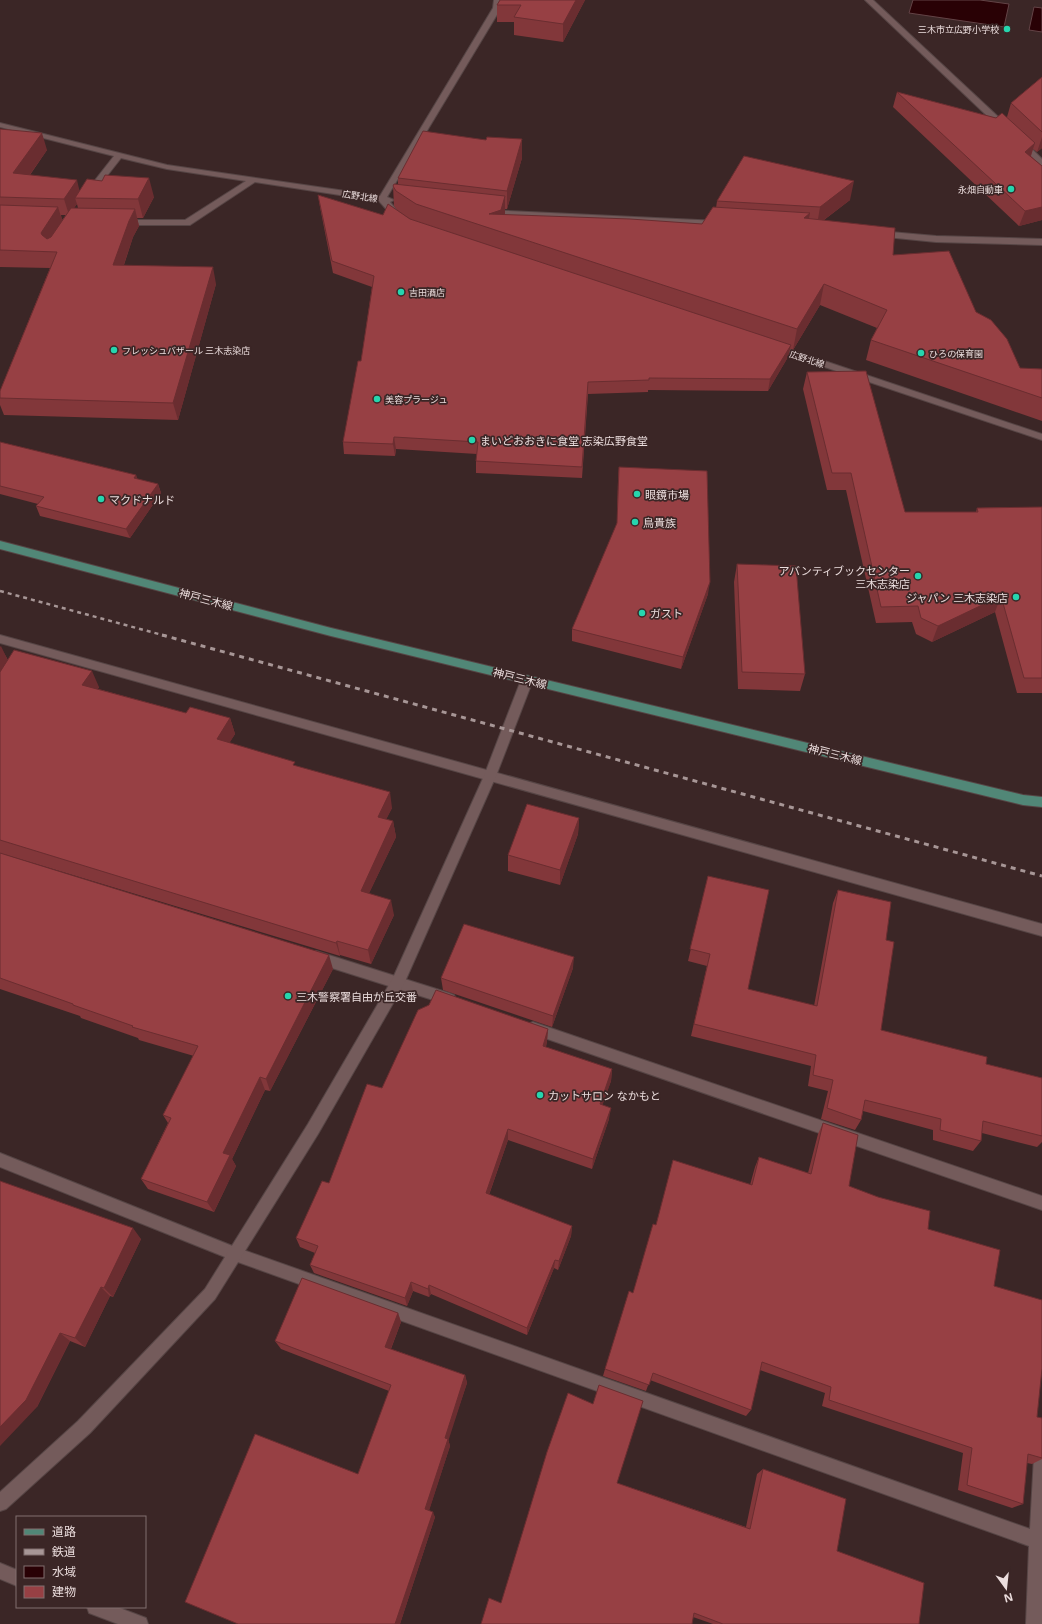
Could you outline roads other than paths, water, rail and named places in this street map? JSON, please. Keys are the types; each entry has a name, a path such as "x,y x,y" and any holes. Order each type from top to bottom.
{"main road":[{"name":"神戸三木線","path":"0,545 331,632 1023,800 1042,802"}],"street":[{"path":"397,201 382,199 497,8 498,0"},
{"path":"870,0 1042,163"},
{"name":"広野北線","path":"0,125 168,167 382,199 394,214 404,221"},
{"path":"85,201 93,188 119,155"},
{"path":"111,222 187,224 253,180"},
{"path":"480,210 731,224"},
{"path":"873,234 936,239 1042,242"},
{"name":"広野北線","path":"762,344 1042,437"},
{"path":"0,639 1042,930"},
{"path":"20,659 28,646"},
{"path":"0,1503 84,1427 210,1294 313,1129 398,982 490,776 527,680"},
{"path":"300,952 458,1002"},
{"path":"518,1023 1042,1203"},
{"path":"0,1160 234,1254 1037,1540"},
{"path":"1034,1624 1042,1456"},
{"path":"0,1571 16,1578"},
{"path":"98,1608 140,1624"}],"water":[{"path":"913,0 980,0 1009,4 1004,27 909,13"},
{"path":"1034,7 1042,8 1042,32 1029,30"}],"railway":[{"path":"0,591 166,636"},
{"path":"162,635 1042,876"}],"place":[{"name":"三木市立広野小学校","path":"1007,29"},
{"name":"永畑自動車","path":"1011,189"},
{"name":"吉田酒店","path":"401,292"},
{"name":"フレッシュバザール 三木志染店","path":"114,350"},
{"name":"ひろの保育園","path":"921,353"},
{"name":"美容プラージュ","path":"377,399"},
{"name":"まいどおおきに食堂 志染広野食堂","path":"472,440"},
{"name":"眼鏡市場","path":"637,494"},
{"name":"マクドナルド","path":"101,499"},
{"name":"鳥貴族","path":"635,522"},
{"name":"アバンティブックセンター 三木志染店","path":"918,576"},
{"name":"ジャパン 三木志染店","path":"1016,597"},
{"name":"ガスト","path":"642,613"},
{"name":"三木警察署自由が丘交番","path":"288,996"},
{"name":"カットサロン なかもと","path":"540,1095"}]}
